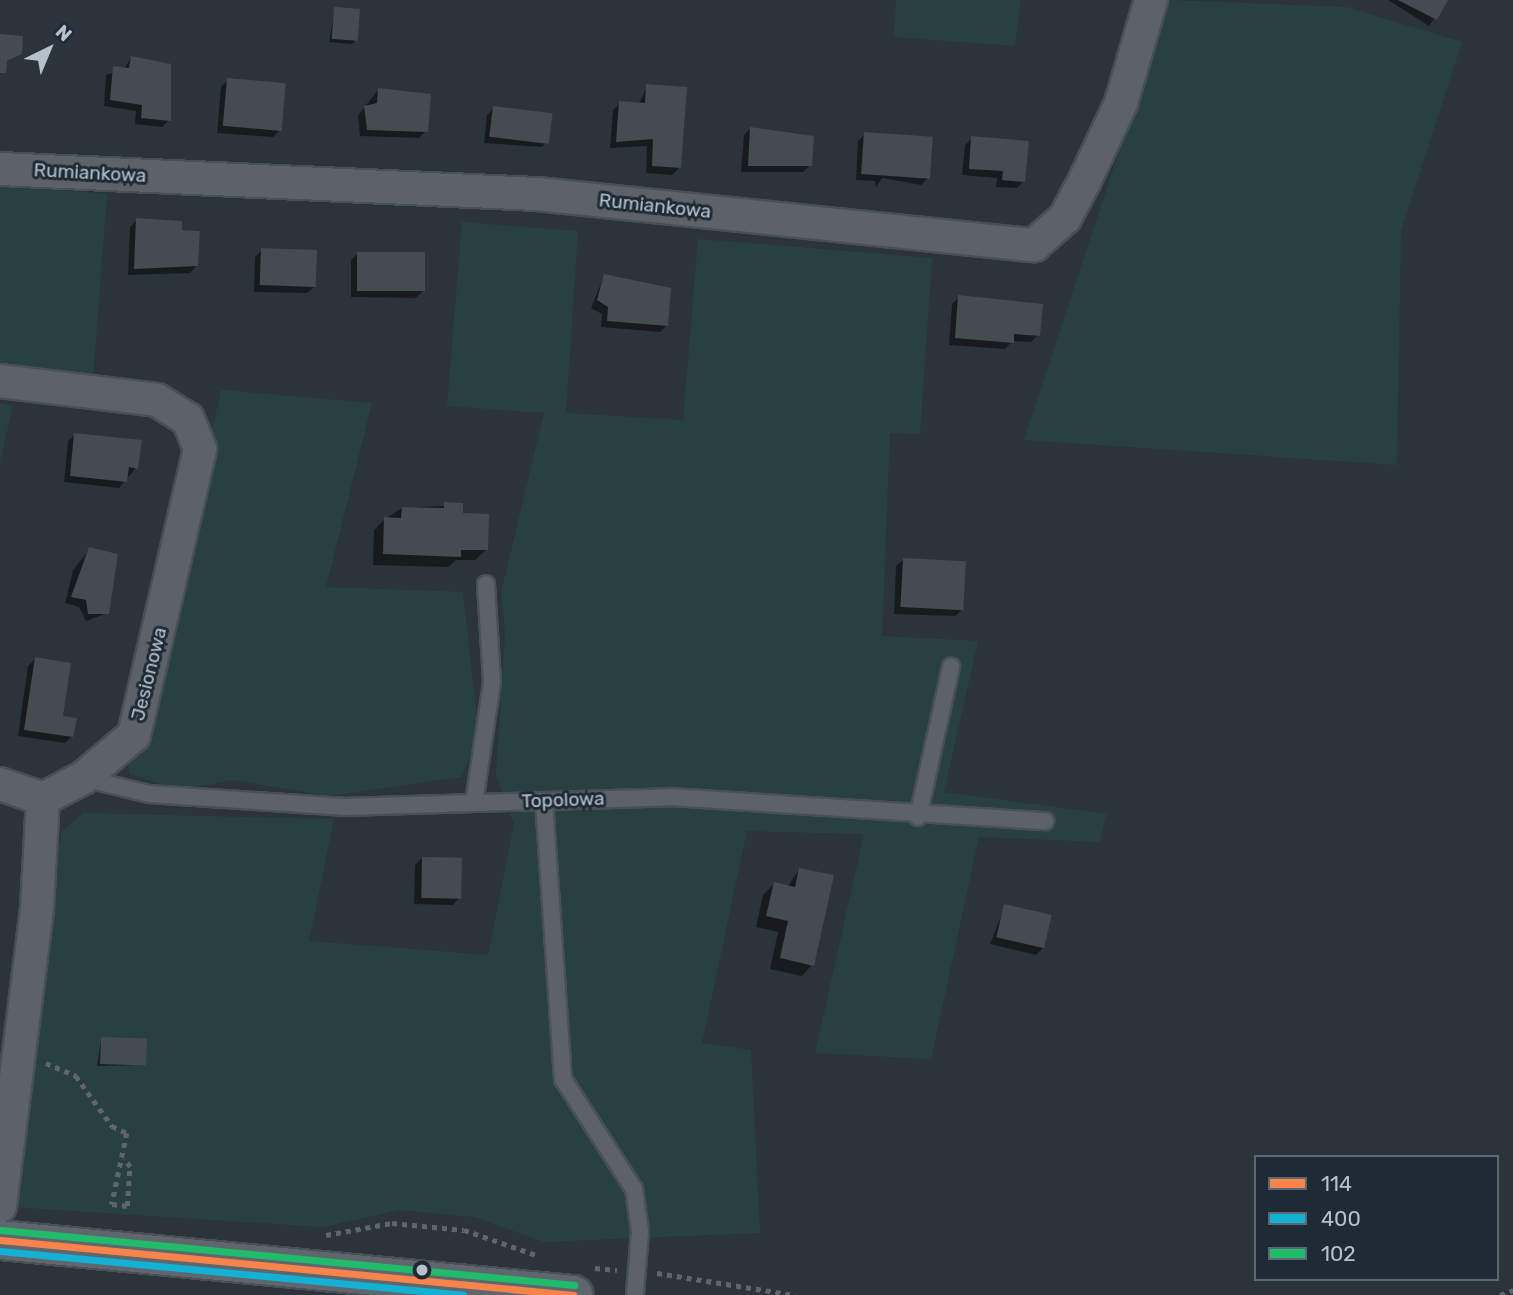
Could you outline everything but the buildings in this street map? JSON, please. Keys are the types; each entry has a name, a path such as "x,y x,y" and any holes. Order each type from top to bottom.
{"main road":[{"path":"0,1240 573,1295"}],"street":[{"name":"Rumiankowa","path":"0,169 537,194 1034,245 1065,218 1085,180 1121,103 1151,0"},
{"name":"Jesionowa","path":"0,381 157,400 188,419 200,450 134,734 83,778 43,800"},
{"path":"0,785 43,800 0,1206"}],"lane":[{"path":"474,803 492,682 486,584"},
{"path":"918,817 951,667"},
{"name":"Topolowa","path":"83,778 149,794 330,806 428,809 474,803 671,797 918,817 1045,821"},
{"path":"544,801 563,1079 634,1189 640,1231 635,1295"}],"path":[{"path":"18,1054 61,1068 86,1085 112,1126 127,1133 124,1159 112,1204 127,1206 130,1167 124,1159"},
{"path":"1500,1295 1513,1290"}],"green space":[{"path":"896,0 1021,0 1015,46 894,37"},
{"path":"1169,0 1346,7 1462,42 1401,231 1397,465 1024,440"},
{"path":"0,185 107,194 93,379 0,370"},
{"path":"462,222 578,231 566,413 683,420 698,239 932,258 920,434 890,433 882,636 978,641 944,792 1106,814 1100,842 979,837 931,1059 815,1053 864,834 747,831 702,1043 751,1050 760,1233 544,1242 474,1217 399,1210 324,1227 11,1207 25,1054 62,831 83,813 334,819 309,941 488,955 514,824 496,775 505,633 501,593 544,413 447,406"},
{"path":"221,390 372,403 326,587 463,592 479,737 461,777 329,796 232,780 179,790 129,774 127,753 146,736"},
{"path":"0,403 13,406 0,462"}],"transit line":[{"name":"102","path":"1,1230 574,1285"},
{"name":"114","path":"0,1240 573,1295"},
{"name":"400","path":"0,1251 463,1295"}]}
